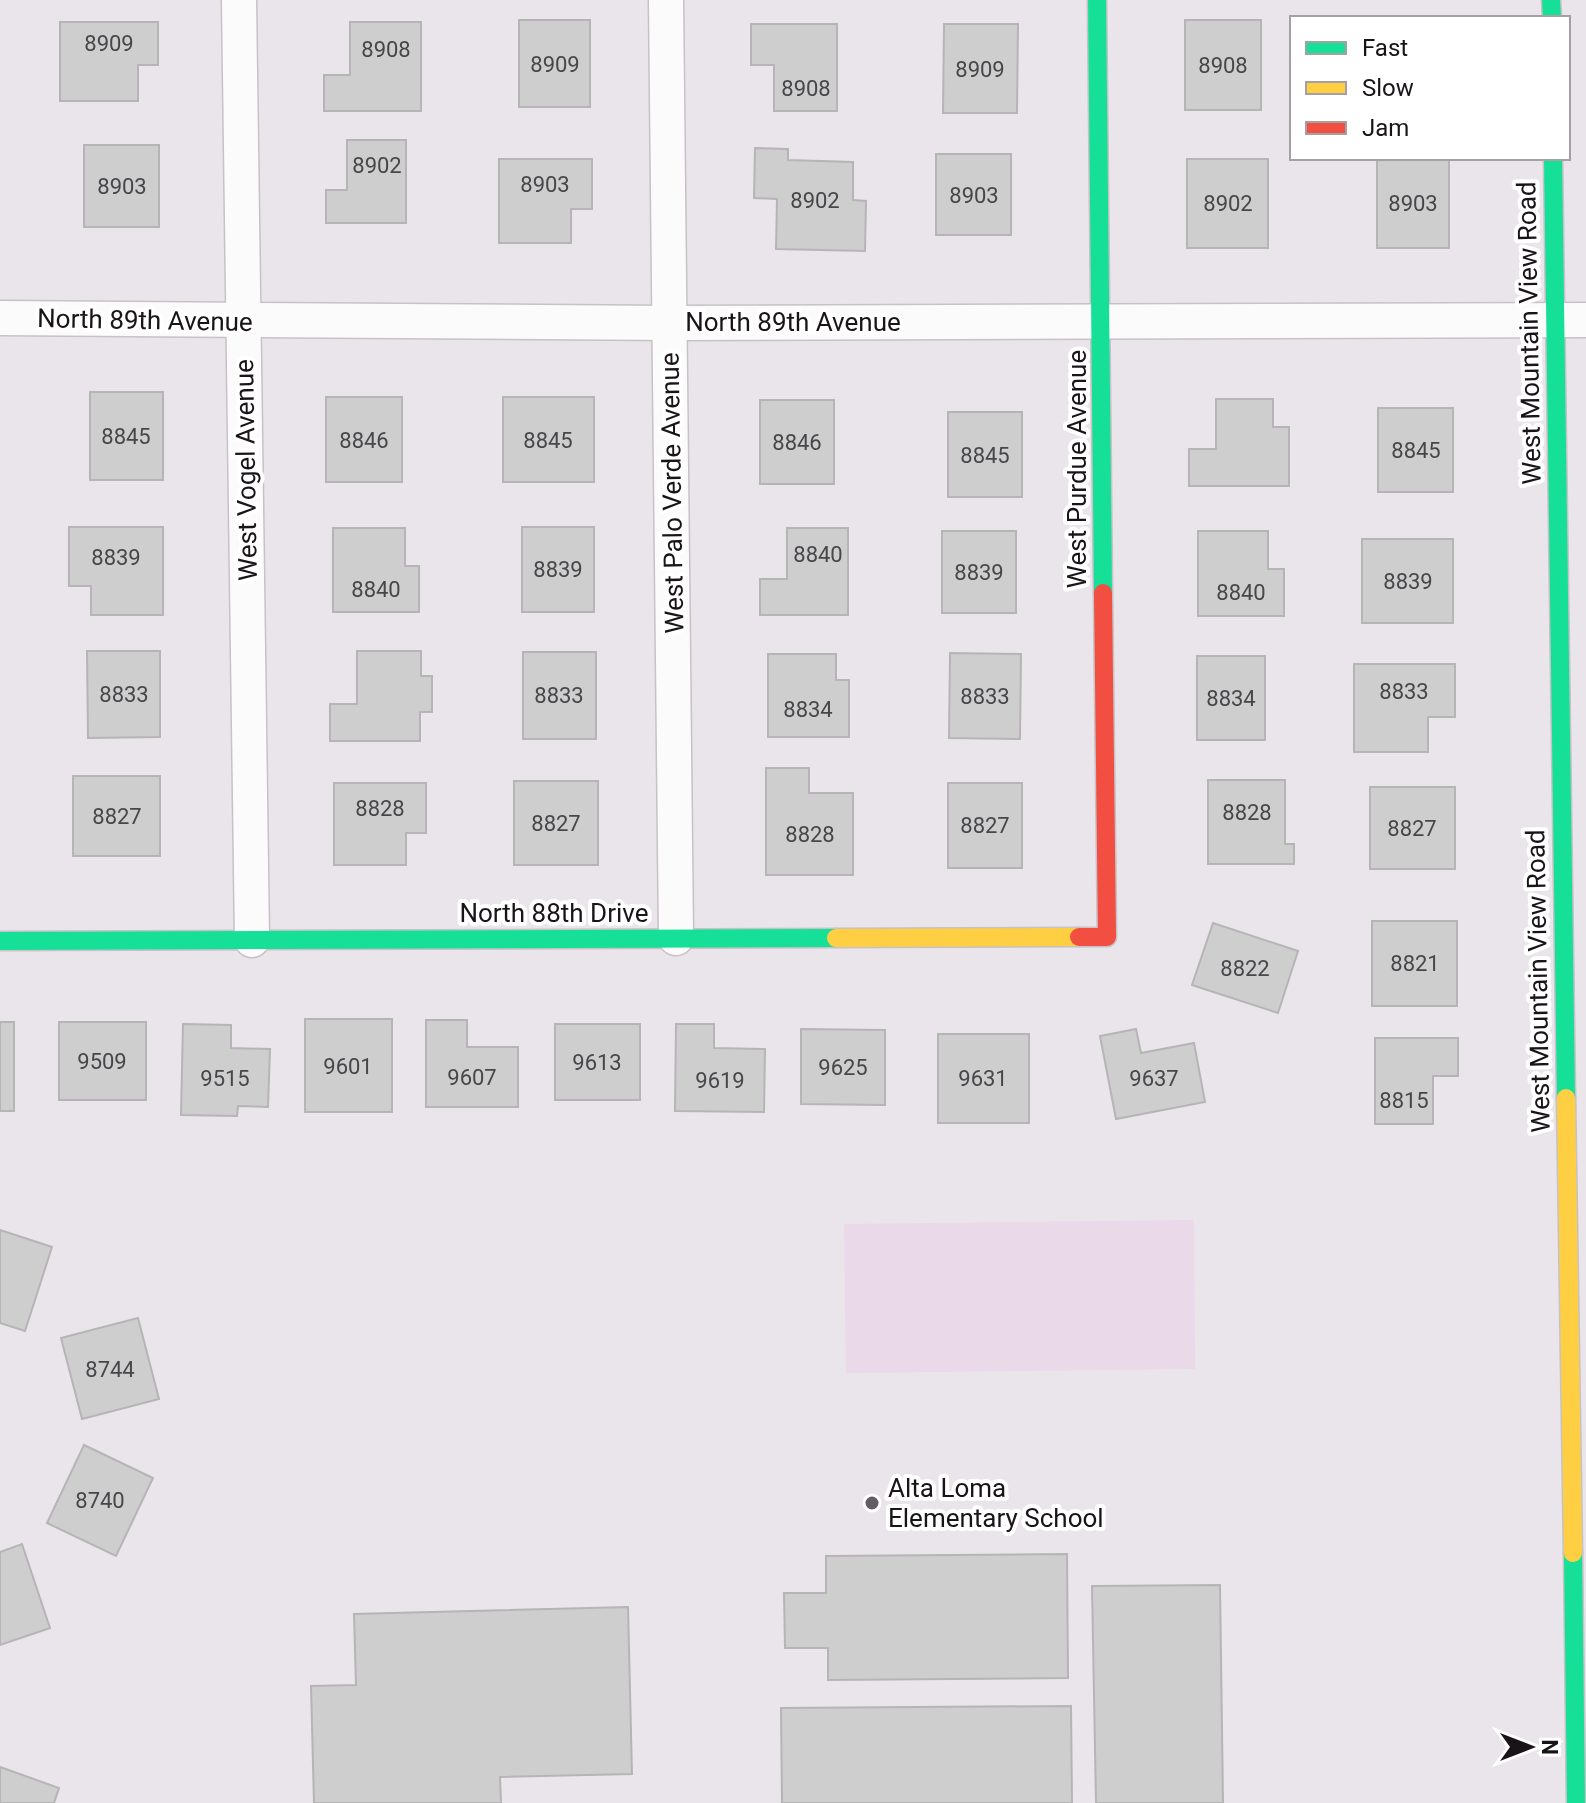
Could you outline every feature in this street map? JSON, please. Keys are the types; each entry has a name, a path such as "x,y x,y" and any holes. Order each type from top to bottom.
{"street":[{"name":"West Vogel Avenue","path":"239,0 252,940"},
{"name":"West Palo Verde Avenue","path":"666,0 676,938"},
{"name":"West Purdue Avenue","path":"1097,0 1107,937"},
{"name":"West Mountain View Road","path":"1553,160 1570,320 1576,1803"},
{"name":"North 89th Avenue","path":"0,318 670,323 1102,319 1570,320"},
{"name":"North 88th Drive","path":"0,941 1107,937"}],"shaded area":[{"path":"1194,1220 1195,1369 846,1373 844,1224"}],"building":[{"path":"519,20 590,20 590,107 519,107"},
{"path":"1185,20 1261,20 1261,110 1185,110"},
{"path":"60,22 158,22 158,65 138,65 138,101 60,101"},
{"path":"350,22 421,22 421,111 324,111 324,75 350,75"},
{"path":"751,24 837,24 837,111 774,111 774,65 751,65"},
{"path":"944,24 1018,24 1017,113 943,113"},
{"path":"347,140 406,140 406,223 326,223 326,190 347,190"},
{"path":"84,145 159,145 159,227 84,227"},
{"path":"755,148 788,149 788,160 853,162 853,200 866,201 865,251 776,249 777,199 754,198"},
{"path":"936,154 1011,154 1011,235 936,235"},
{"path":"499,159 592,159 592,209 571,209 571,243 499,243"},
{"path":"1187,159 1268,159 1268,248 1187,248"},
{"path":"1377,160 1449,160 1449,248 1377,248"},
{"path":"90,392 163,392 163,480 90,480"},
{"path":"326,397 402,397 402,482 326,482"},
{"path":"503,397 594,397 594,482 503,482"},
{"path":"1216,399 1273,399 1273,427 1289,427 1289,486 1189,486 1189,449 1216,449"},
{"path":"760,400 834,400 834,484 760,484"},
{"path":"1378,408 1453,408 1453,492 1378,492"},
{"path":"948,412 1022,412 1022,497 948,497"},
{"path":"69,527 163,527 163,615 91,615 91,586 69,586"},
{"path":"522,527 594,527 594,612 522,612"},
{"path":"333,528 405,528 405,566 419,566 419,612 333,612"},
{"path":"787,528 848,528 848,615 760,615 760,579 787,579"},
{"path":"942,531 1016,531 1016,613 942,613"},
{"path":"1198,531 1268,531 1268,569 1284,569 1284,616 1198,616"},
{"path":"1362,539 1453,539 1453,623 1362,623"},
{"path":"87,651 160,651 160,737 88,738"},
{"path":"357,651 421,651 421,676 432,676 432,712 420,712 420,741 330,741 330,704 357,704"},
{"path":"523,652 596,652 596,739 523,739"},
{"path":"950,653 1021,654 1020,739 949,738"},
{"path":"768,654 836,654 836,680 849,680 849,737 768,737"},
{"path":"1197,656 1265,656 1265,740 1197,740"},
{"path":"1354,664 1455,664 1455,717 1428,717 1428,752 1354,752"},
{"path":"766,768 809,768 809,793 853,793 853,875 766,875"},
{"path":"73,776 160,776 160,856 73,856"},
{"path":"1208,780 1285,780 1285,844 1294,844 1294,864 1208,864"},
{"path":"514,781 598,781 598,865 514,865"},
{"path":"334,783 426,783 426,833 406,833 406,865 334,865"},
{"path":"948,783 1022,783 1022,868 948,868"},
{"path":"1370,787 1455,787 1455,869 1370,869"},
{"path":"1372,921 1457,921 1457,1006 1372,1006"},
{"path":"1213,923 1298,951 1278,1013 1192,985"},
{"path":"305,1019 392,1019 392,1112 305,1112"},
{"path":"426,1020 467,1020 467,1047 518,1047 518,1107 426,1107"},
{"path":"0,1022 14,1022 14,1111 0,1111"},
{"path":"59,1022 146,1022 146,1100 59,1100"},
{"path":"183,1024 231,1025 231,1048 270,1049 268,1107 238,1106 237,1116 181,1115"},
{"path":"555,1024 640,1024 640,1100 555,1100"},
{"path":"676,1024 714,1024 714,1048 765,1049 764,1112 675,1111"},
{"path":"801,1029 885,1030 885,1105 801,1104"},
{"path":"1136,1029 1141,1053 1194,1043 1205,1102 1116,1119 1100,1036"},
{"path":"938,1034 1029,1034 1029,1123 938,1123"},
{"path":"1375,1038 1458,1038 1458,1076 1433,1076 1433,1124 1375,1124"},
{"path":"0,1230 52,1247 25,1331 0,1323"},
{"path":"138,1318 159,1399 82,1419 61,1338"},
{"path":"84,1445 153,1478 116,1556 47,1523"},
{"path":"22,1544 50,1628 0,1645 0,1552"},
{"path":"1067,1554 1068,1678 828,1680 828,1648 785,1648 784,1593 826,1593 826,1556"},
{"path":"1220,1585 1223,1803 1096,1803 1092,1586"},
{"path":"628,1607 632,1774 500,1777 501,1803 314,1803 311,1686 356,1685 354,1614"},
{"path":"1071,1706 1072,1803 782,1803 781,1708"},
{"path":"0,1767 59,1788 54,1803 0,1803"}],"traffic: fast":[{"path":"1097,0 1103,593"},
{"path":"1551,0 1552,16"},
{"path":"1553,160 1566,1098"},
{"path":"0,941 836,938"},
{"path":"1573,1553 1576,1803"}],"traffic: slow":[{"path":"836,938 1079,937"},
{"path":"1566,1098 1573,1553"}],"traffic: jam":[{"path":"1079,937 1107,937 1103,593"}],"place":[{"name":"Alta Loma Elementary School","path":"872,1503"}]}
